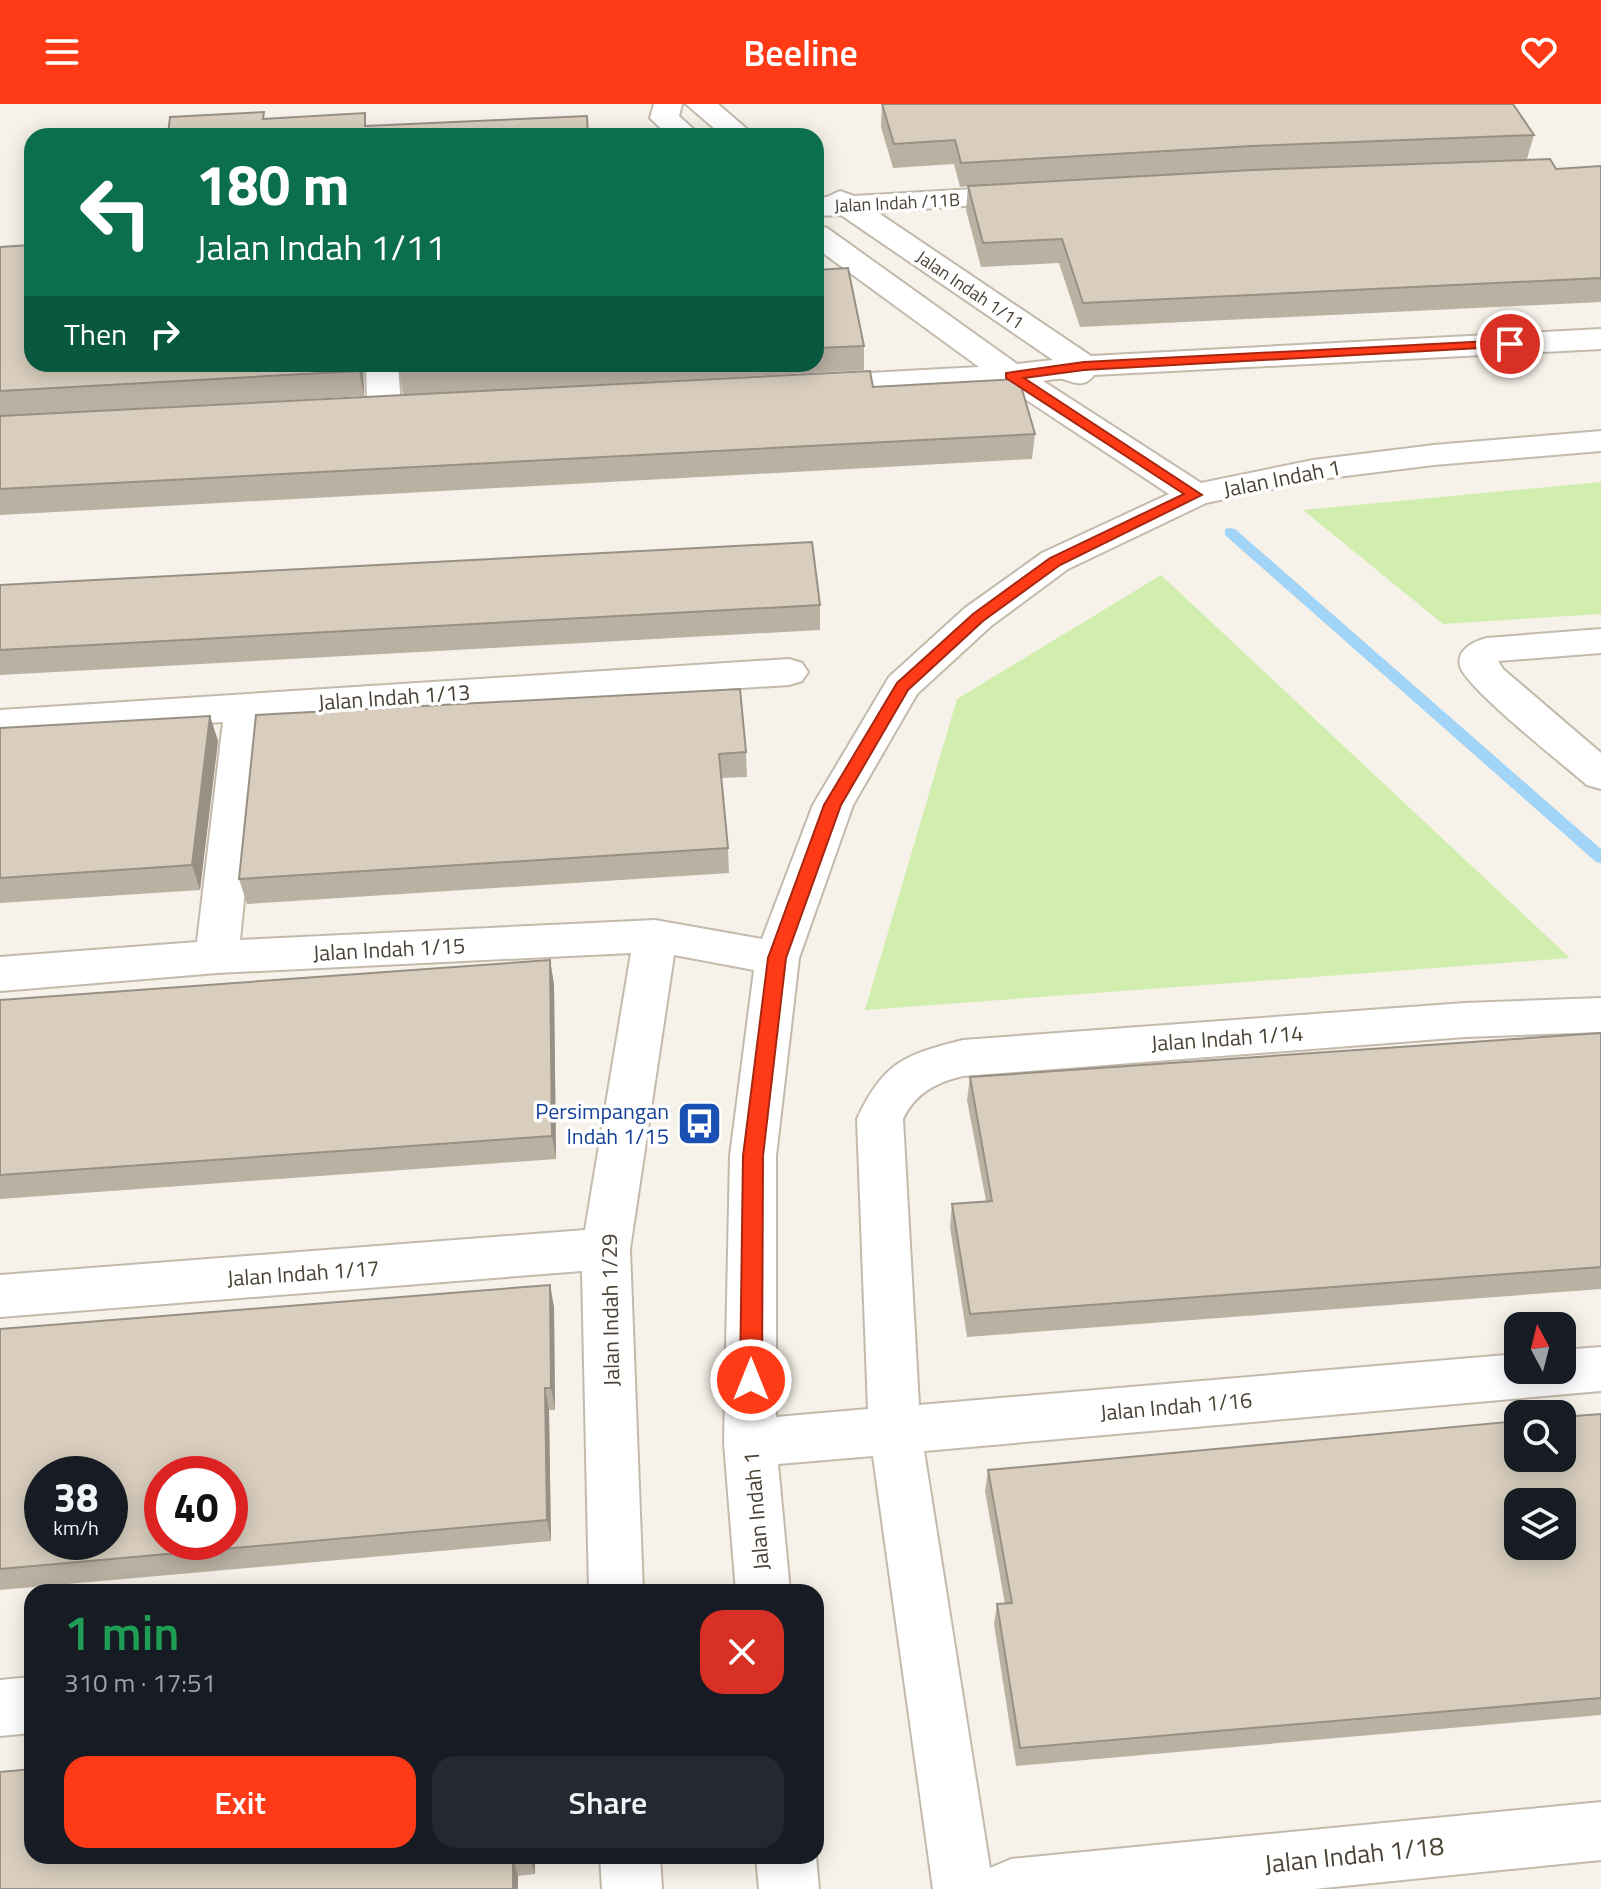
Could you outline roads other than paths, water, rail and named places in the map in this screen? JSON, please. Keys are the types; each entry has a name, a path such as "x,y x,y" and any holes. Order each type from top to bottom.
{"street":[{"path":"668,104 664,118 677,128"},
{"path":"700,104 731,128"},
{"name":"Jalan Indah 1/11","path":"824,190 1084,366"},
{"name":"Jalan Indah /11B","path":"824,206 1048,194"},
{"name":"Jalan Indah 1/11","path":"824,240 1052,404 1195,495"},
{"path":"775,388 1011,375 1084,366 1601,339"},
{"path":"1052,404 1084,366"},
{"path":"382,372 384,408"},
{"name":"Jalan Indah 1","path":"762,1584 750,1443 753,1156 777,958 833,805 903,686 978,617 1055,561 1195,495 1313,470 1434,455 1601,441"},
{"path":"1601,641 1487,650 1479,657 1479,666 1489,678 1601,775"},
{"name":"Jalan Indah 1/13","path":"0,723 789,672"},
{"path":"217,957 244,707"},
{"name":"Jalan Indah 1/15","path":"0,974 217,957 655,936 777,958"},
{"name":"Jalan Indah 1/29","path":"616,1584 606,1249 655,936"},
{"name":"Jalan Indah 1/14","path":"895,1430 880,1119 890,1096 906,1079 933,1065 963,1058 1406,1024 1601,1015"},
{"name":"Jalan Indah 1/17","path":"0,1296 606,1249"},
{"name":"Jalan Indah 1/16","path":"750,1443 1601,1369"},
{"path":"895,1430 963,1889"},
{"path":"0,1708 24,1706"},
{"name":"Jalan Indah 1/18","path":"1011,1889 1601,1831"},
{"path":"630,1864 632,1889"},
{"path":"787,1864 789,1889"}],"waterway":[{"path":"1230,532 1601,858"}],"place":[{"name":"Persimpangan Indah 1/15","path":"700,1124"}]}
